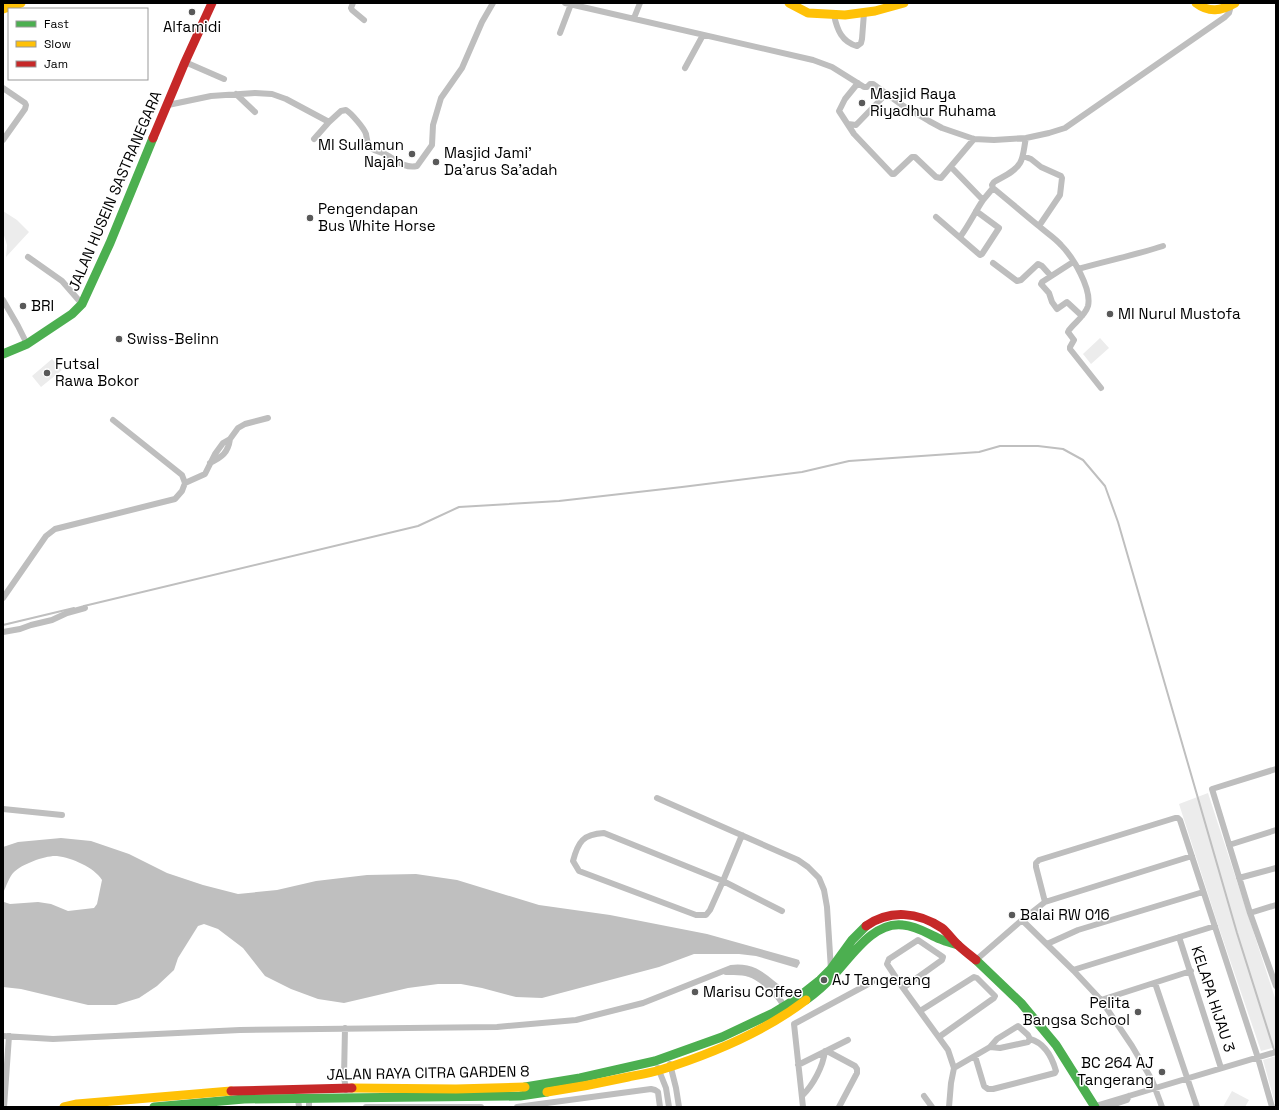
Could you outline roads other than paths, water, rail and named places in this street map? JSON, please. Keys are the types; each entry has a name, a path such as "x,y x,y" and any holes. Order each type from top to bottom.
{"main road":[{"path":"3,9 21,3"},
{"name":"JALAN HUSEIN SASTRANEGARA","path":"3,354 27,344 72,314 82,304 110,243 185,62 212,3"},
{"path":"789,3 808,13 834,15 864,13 904,3"},
{"path":"1196,3 1203,9 1216,11 1233,5"},
{"name":"JALAN RAYA CITRA GARDEN 8","path":"64,1107 77,1104 181,1100 244,1099 309,1103 346,1097 520,1096 582,1087 657,1066 667,1057 786,1009 820,989 852,940 863,928 873,922 891,915 909,914 930,921 943,928 958,945 1021,1003 1056,1045 1093,1107"},
{"name":"JALAN RAYA CITRA GARDEN 8","path":"154,1107 181,1100 243,1090 346,1086 456,1089 520,1088 657,1066 670,1066 717,1050 778,1020 796,999 833,971"}],"street":[{"path":"353,3 352,10 364,20"},
{"path":"314,139 341,111 348,111 366,133 366,140 371,149 384,154 394,161 411,166 417,166 432,145 433,125 442,98 462,68 482,22 493,3"},
{"path":"635,16 640,3"},
{"path":"560,33 568,4 818,61 836,69 857,85 869,86 873,84 902,105 936,125 972,141 1026,141 1057,131 1073,122 1225,17 1233,5"},
{"path":"834,15 836,28 843,38 849,43 857,46 861,43 862,39 864,13"},
{"path":"685,68 703,35"},
{"path":"185,62 224,79"},
{"path":"857,85 839,111 854,134 892,174 912,157 915,157 939,179 943,177 972,141"},
{"path":"3,88 26,105 25,109 3,140"},
{"path":"168,105 211,96 236,94 274,94 329,122"},
{"path":"236,94 255,112"},
{"path":"848,124 856,125 886,94"},
{"path":"960,237 983,200 993,188 992,185 994,182 1018,166 1023,156 1026,141"},
{"path":"1023,156 1031,159 1062,178 1060,195 1039,226"},
{"path":"951,167 983,200"},
{"path":"993,188 1060,244 1078,269 1088,296 1088,307 1082,316 1068,330 1074,340 1070,349 1101,388"},
{"path":"936,217 980,255 998,230 997,227 976,211"},
{"path":"1078,269 1163,246"},
{"path":"28,257 62,281 82,304"},
{"path":"1072,262 1041,284 1049,293 1052,302 1057,308 1067,302 1082,316"},
{"path":"993,263 1017,281 1021,280 1038,264 1042,266 1051,276"},
{"path":"3,300 27,344"},
{"path":"185,483 205,474 210,463 220,458 228,448 230,439 238,428 245,424 268,418"},
{"path":"3,598 46,536 55,529 175,499 182,491 185,483 182,475 114,420"},
{"path":"3,632 52,620 67,613 85,608"},
{"path":"1276,769 1212,789 1250,913 1276,986"},
{"path":"657,798 798,860 808,867 819,878 824,890 833,971"},
{"path":"3,809 62,815"},
{"path":"1045,902 1036,867 1036,863 1039,860 1178,818 1180,820 1258,1058 1272,1107"},
{"path":"1229,845 1276,830"},
{"path":"742,835 723,881 710,910 706,914 696,915 579,871 573,861 576,848 583,839 592,833 604,833 723,881 782,911"},
{"path":"976,960 1045,902 1192,856"},
{"path":"1239,878 1276,868"},
{"path":"1047,944 1078,930 1203,892"},
{"path":"1250,913 1276,905"},
{"path":"1022,920 1101,1000 1132,1046 1155,1087 1162,1107"},
{"path":"1073,970 1215,926"},
{"name":"KELAPA HIJAU 3","path":"1179,937 1221,1068"},
{"path":"902,988 943,959 918,940 889,958 887,964 902,988 948,1050 954,1068 949,1107"},
{"path":"4,1107 6,1036 53,1039 240,1030 497,1027 576,1020 643,1003 731,968 741,967 750,969 765,976 785,994 796,999"},
{"path":"723,972 743,973 759,979 773,991 786,1009"},
{"path":"1101,1000 1191,972"},
{"path":"920,1011 974,977 977,978 995,996 939,1037"},
{"path":"803,1107 794,1024 872,982"},
{"path":"1155,983 1197,1107"},
{"path":"954,1068 974,1056 990,1047 997,1039 1018,1026 1028,1035 1030,1039 1040,1043 1049,1053 1056,1071 1055,1073 988,1089 984,1086 974,1056"},
{"path":"345,1028 344,1077 346,1097"},
{"path":"990,1047 1000,1048 1028,1042 1030,1039"},
{"path":"798,1065 848,1040"},
{"path":"802,1096 808,1089 824,1060 826,1051"},
{"path":"826,1051 855,1066 857,1069 857,1072 839,1107"},
{"path":"1093,1107 1155,1087 1276,1052"},
{"path":"667,1057 676,1088 679,1107"},
{"path":"657,1066 666,1088 669,1107"},
{"path":"518,1107 651,1088 658,1092 660,1107"},
{"path":"924,1096 932,1107"},
{"path":"1106,1107 1127,1100 1129,1096"},
{"path":"366,1107 481,1107"}],"waterway":[{"path":"84,606 418,526 459,507 559,501 802,472 849,461 979,452 1000,446 1038,446 1063,449 1083,460 1105,486 1118,522 1237,933 1276,1056"},
{"path":"3,625 74,608"}],"place":[{"name":"Alfamidi","path":"192,12"},
{"name":"Masjid Raya Riyadhur Ruhama","path":"862,103"},
{"name":"MI Sullamun Najah","path":"412,154"},
{"name":"Masjid Jami' Da'arus Sa'adah","path":"436,162"},
{"name":"Pengendapan Bus White Horse","path":"310,218"},
{"name":"BRI","path":"23,306"},
{"name":"MI Nurul Mustofa","path":"1110,314"},
{"name":"Swiss-Belinn","path":"119,339"},
{"name":"Futsal Rawa Bokor","path":"47,373"},
{"name":"Balai RW 016","path":"1012,915"},
{"name":"AJ Tangerang","path":"824,980"},
{"name":"Marisu Coffee","path":"695,992"},
{"name":"Pelita Bangsa School","path":"1138,1012"},
{"name":"BC 264 AJ Tangerang","path":"1162,1072"}]}
